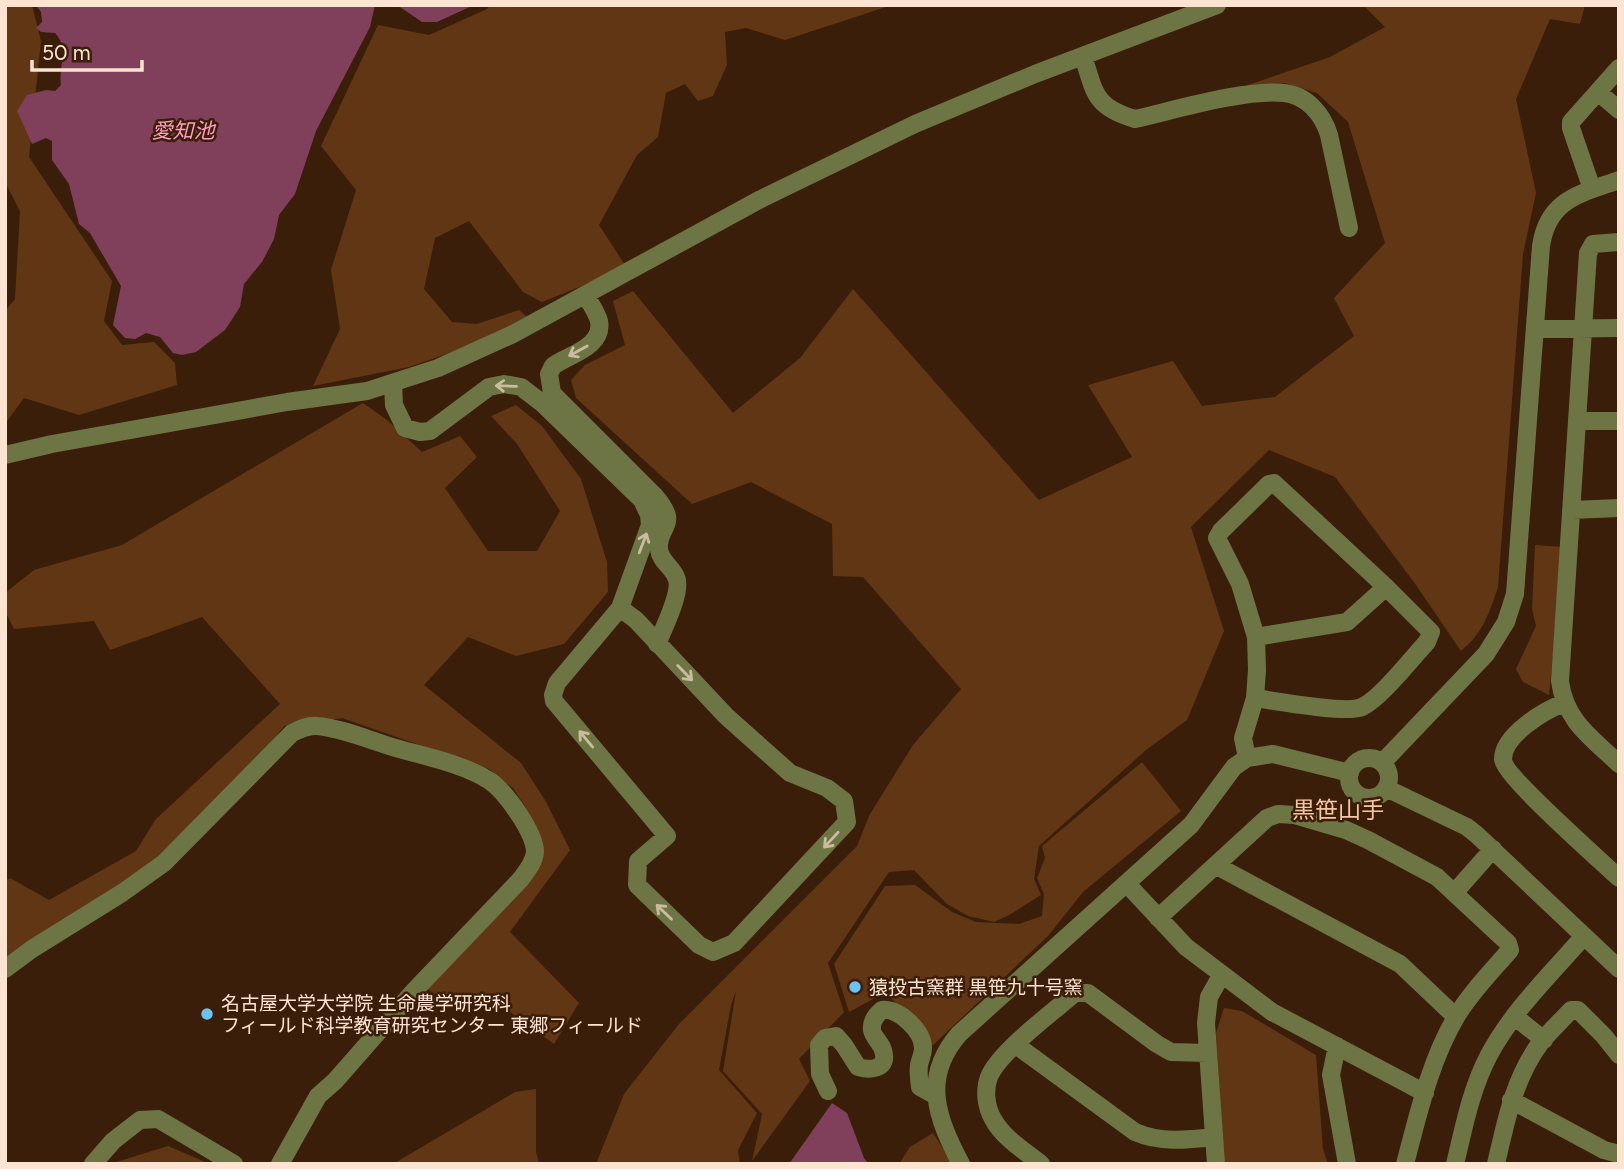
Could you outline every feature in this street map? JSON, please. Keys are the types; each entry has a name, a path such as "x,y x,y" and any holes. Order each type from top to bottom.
{"street":[{"path":"5,454 288,402 367,391 438,368 499,341 586,296 671,247 824,167 951,109 1217,5"},
{"path":"1083,56 1095,93 1103,104 1116,113 1135,119 1255,95 1284,93 1297,96 1312,106 1325,121 1349,228"},
{"path":"1592,189 1571,124 1619,68"},
{"path":"1598,92 1619,110"},
{"path":"1382,763 1486,654 1503,630 1511,608 1517,573 1541,246 1546,223 1560,205 1592,189 1619,180"},
{"path":"1619,242 1595,243 1589,249 1560,681 1564,703 1577,724 1619,764"},
{"path":"586,296 599,321 596,340 552,366 550,384 552,393 654,495 666,511 667,523 659,548 660,555 677,577 678,583 674,602 657,643"},
{"path":"1535,329 1619,328"},
{"path":"393,383 394,405 405,428 420,432 430,431 489,387 504,384 521,387 535,397 642,500 649,514 650,525 620,608 557,683 553,695 554,701 667,836 638,861 636,885 699,945 713,952 734,943 847,822 844,801 827,788 790,773 726,716 636,620 620,608"},
{"path":"1578,421 1619,421"},
{"path":"1247,758 1243,738 1255,698 1256,637 1240,584 1217,538 1271,483 1277,484 1386,587 1430,630 1430,636 1367,704 1347,710 1255,698"},
{"path":"1572,510 1619,508"},
{"path":"1256,637 1347,622 1386,587"},
{"path":"1564,703 1533,718 1506,746 1504,765 1519,784 1619,878"},
{"path":"5,969 164,863 292,733 303,727 317,726 356,736 457,767 489,780 506,794 533,843 534,859 520,880 414,990 335,1081 318,1096 280,1164"},
{"path":"961,1164 937,1108 936,1096 940,1066 959,1034 1191,825 1225,777 1247,758 1273,754 1350,773"},
{"path":"1365,758 1372,758 1382,763 1388,776 1386,788 1377,796 1359,795 1350,785 1350,773 1353,765 1365,758"},
{"path":"1386,788 1467,827 1619,969"},
{"path":"1158,918 1266,818 1289,813 1346,830 1368,840 1437,877 1455,892 1510,947 1456,1017 1439,1051 1405,1164"},
{"path":"1455,892 1493,849"},
{"path":"1217,866 1400,964 1456,1017"},
{"path":"1127,884 1186,947 1272,1012 1425,1093"},
{"path":"1455,1164 1473,1093 1499,1038 1514,1016 1584,936"},
{"path":"1216,1164 1206,1011 1209,997 1222,974"},
{"path":"1041,1164 1002,1131 993,1119 987,1105 989,1078 999,1062 1016,1045 1075,993 1088,993 1171,1052 1208,1053"},
{"path":"828,1091 820,1074 819,1045 825,1038 836,1036 845,1045 858,1067 876,1069 883,1063 884,1052 872,1031 873,1020 882,1010 888,1009 900,1014 919,1033 923,1049 919,1067 920,1087 936,1096"},
{"path":"1496,1164 1511,1100 1523,1072 1544,1040 1571,1010 1576,1009 1619,1055"},
{"path":"1514,1016 1544,1040"},
{"path":"1016,1045 1135,1132 1162,1140 1214,1137"},
{"path":"1337,1046 1331,1075 1347,1164"},
{"path":"1511,1100 1604,1150 1619,1154"},
{"path":"93,1164 113,1141 140,1120 158,1119 234,1164"}],"shaded area":[{"path":"5,5 32,5 41,41 29,157 112,281 104,321 122,345 154,342 175,363 177,385 79,415 24,398 5,424 5,311 15,299 20,211 5,182"},
{"path":"490,5 892,5 785,40 746,28 725,32 727,65 713,96 698,101 685,84 666,93 658,137 637,155 599,225 627,268 542,302 523,292 469,221 435,238 424,289 452,322 477,324 519,310 527,317 499,336 409,367 313,386 340,329 331,270 356,190 321,146 378,25 429,35 487,9"},
{"path":"1363,5 1585,5 1580,24 1550,19 1516,99 1536,193 1523,254 1498,587 1480,630 1461,651 1416,585 1335,477 1269,450 1191,527 1224,631 1187,720 1146,750 1039,846 1034,879 1041,895 994,922 968,916 947,904 914,870 889,872 828,963 844,1012 799,1059 810,1081 752,1161 762,1114 723,1071 736,991 719,1070 757,1113 738,1150 740,1164 596,1164 624,1094 679,1024 857,846 870,814 913,745 961,689 863,577 833,576 832,524 751,482 692,504 576,398 571,380 585,365 625,345 613,301 633,291 733,413 800,358 853,289 1039,500 1132,457 1088,385 1173,361 1202,406 1275,397 1354,336 1334,298 1385,243 1348,122 1317,93 1285,83 1222,94 1330,57 1385,27"},
{"path":"363,403 387,420 422,452 460,436 477,457 445,488 488,551 537,551 560,511 517,444 491,416 516,405 542,426 581,479 607,562 608,592 564,644 516,656 468,637 424,685 521,763 545,800 570,850 510,932 579,1003 554,1044 501,1005 460,1008 423,987 536,864 526,808 513,788 489,769 342,718 284,726 245,777 159,870 5,968 5,881 10,878 49,900 136,851 156,819 280,704 202,617 110,650 94,621 14,629 5,611 5,593 34,570 122,545"},
{"path":"1535,545 1564,547 1549,695 1523,682 1516,669 1536,626 1532,609"},
{"path":"1142,762 1181,811 1083,892 1048,936 932,1046 886,992 849,1012 834,964 885,886 915,885 952,912 976,922 1019,924 1042,916 1044,894 1037,878 1045,858 1042,846"},
{"path":"1224,1008 1242,1011 1316,1055 1323,1149 1328,1164 1224,1164 1216,1033"},
{"path":"536,1089 536,1151 539,1164 393,1164 515,1092"},
{"path":"933,1133 953,1164 899,1164 910,1147"},
{"path":"168,1146 210,1164 110,1164"}],"water":[{"name":"愛知池","path":"36,5 375,5 370,27 316,131 295,194 279,215 274,239 262,262 244,284 240,307 225,330 196,352 182,355 173,353 160,337 146,333 135,339 125,338 113,325 121,286 90,233 79,224 69,184 52,160 52,141 46,138 32,144 17,111 27,95 46,90 55,91 61,85 62,45 55,33 41,32 36,28 42,22 41,12"},
{"path":"397,5 474,5 437,22 422,22"},
{"path":"832,1103 847,1113 864,1158 869,1164 789,1164"}],"place":[{"name":"猿投古窯群 黒笹九十号窯","path":"855,987"},
{"name":"名古屋大学大学院 生命農学研究科 フィールド科学教育研究センター 東郷フィールド","path":"207,1014"}],"district":[{"name":"黒笹山手","path":"1338,810"}]}
